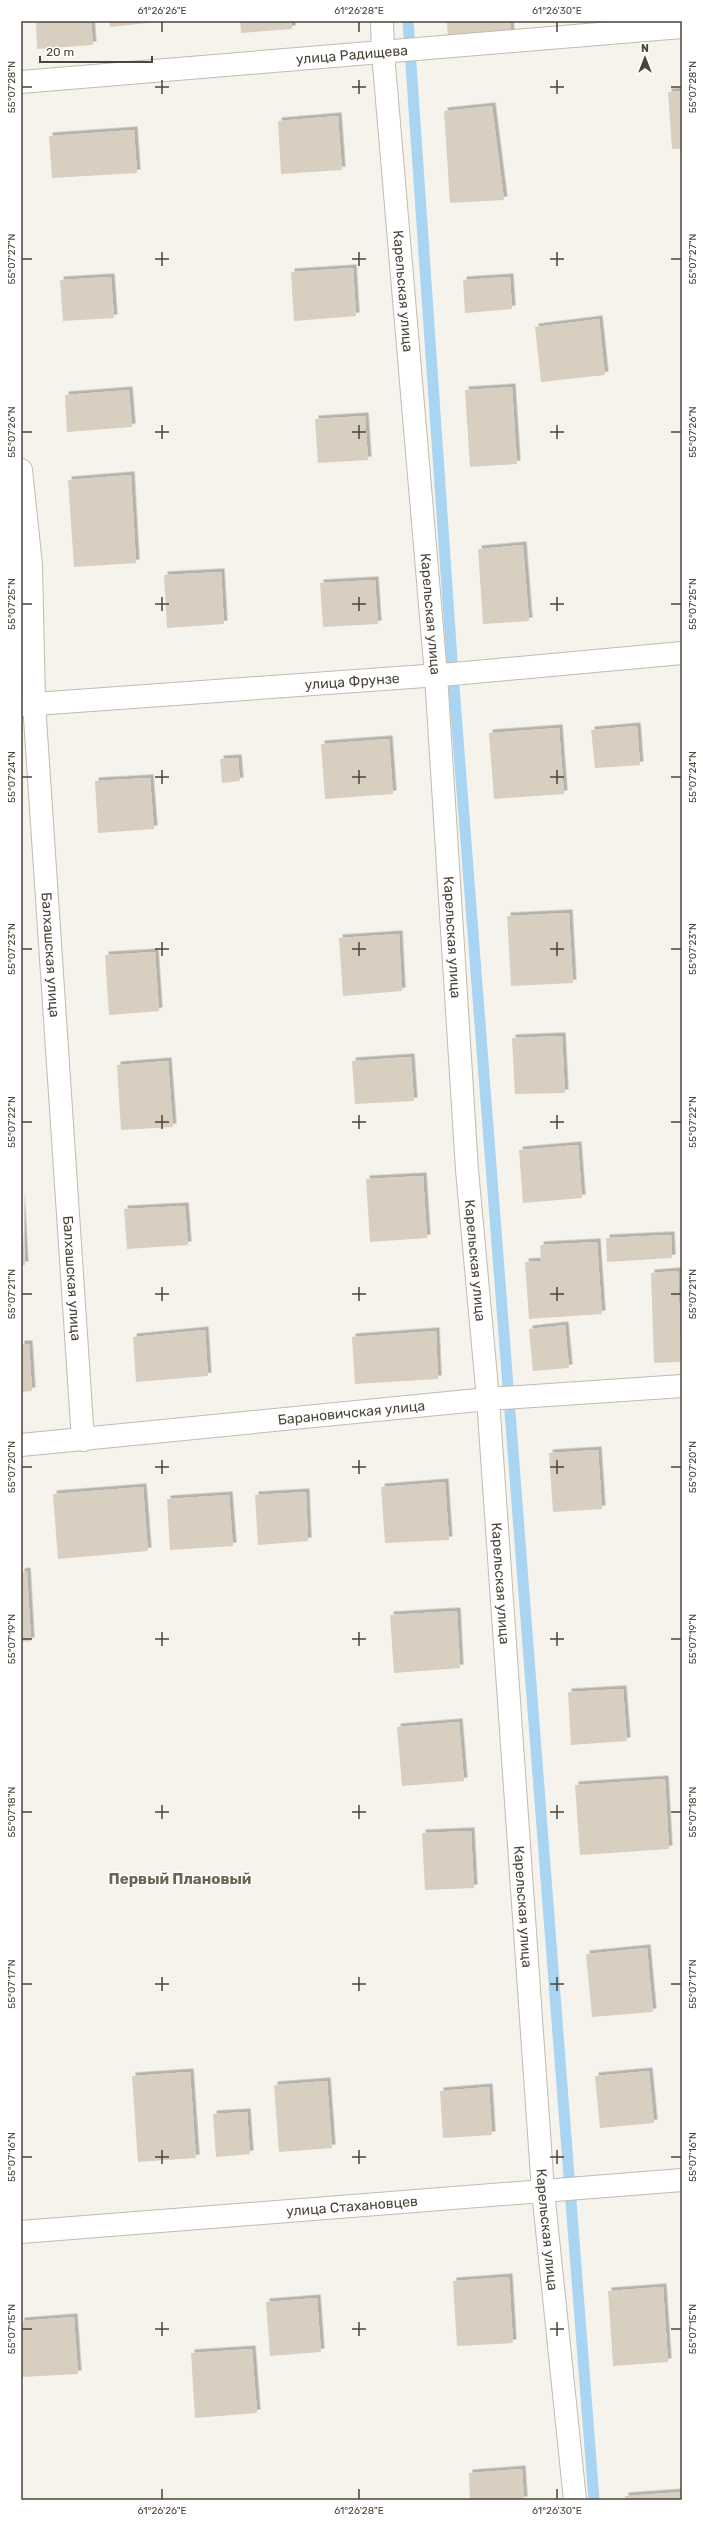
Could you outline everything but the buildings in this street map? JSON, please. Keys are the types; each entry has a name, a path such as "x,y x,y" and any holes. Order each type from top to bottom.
{"street":[{"name":"Карельская улица","path":"382,21 382,53 436,675 466,1170 488,1399 543,2191 575,2500"},
{"name":"улица Радищева","path":"21,82 682,28"},
{"name":"Балхашская улица","path":"21,470 31,565 27,704 83,1440"},
{"name":"улица Фрунзе","path":"27,704 436,675 682,654"},
{"name":"Барановичская улица","path":"21,1445 488,1399 682,1386"},
{"name":"улица Стахановцев","path":"21,2232 682,2180"}],"waterway":[{"path":"408,21 453,674 594,2500"}],"district":[{"name":"Первый Плановый","path":"180,1879"}]}
